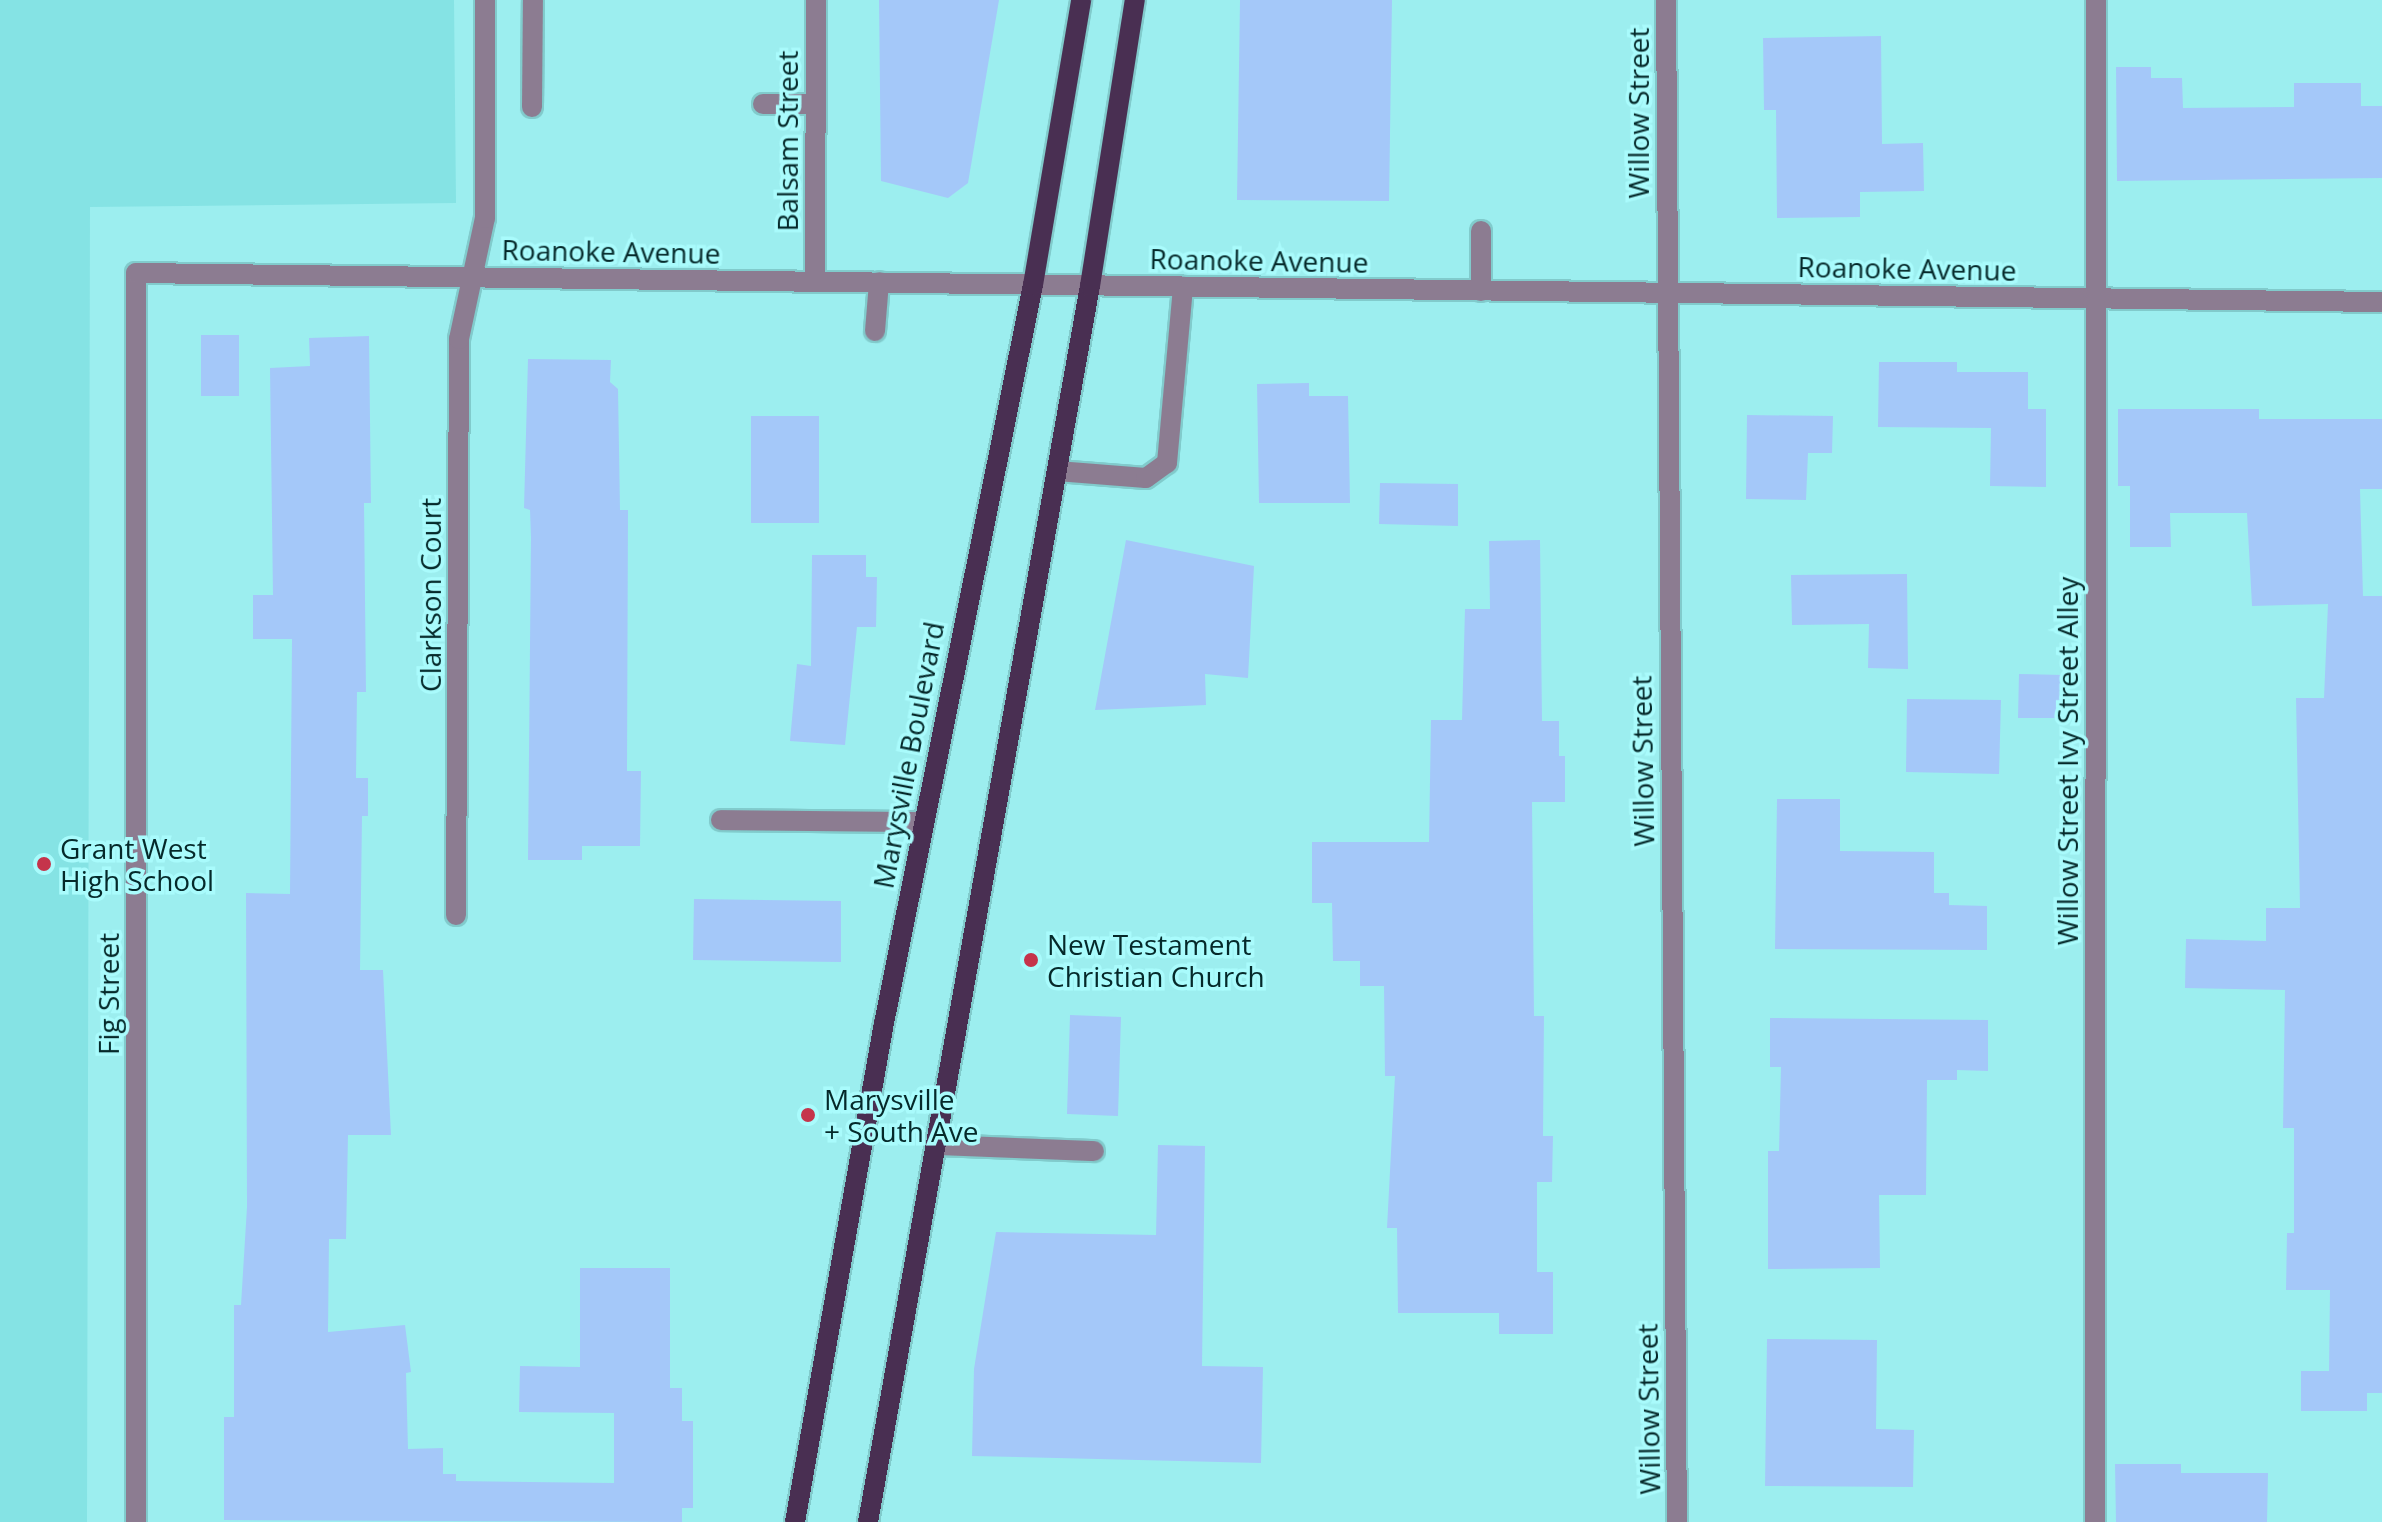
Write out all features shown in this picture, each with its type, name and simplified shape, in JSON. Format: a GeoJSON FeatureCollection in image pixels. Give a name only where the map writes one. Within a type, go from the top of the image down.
{"type":"FeatureCollection","features":[{"type":"Feature","properties":{"kind":"main road","name":"Marysville Boulevard"},"geometry":{"type":"LineString","coordinates":[[795,1522],[923,822],[1033,285],[1081,0]]}},
{"type":"Feature","properties":{"kind":"main road"},"geometry":{"type":"LineString","coordinates":[[868,1522],[1090,286],[1135,0]]}},
{"type":"Feature","properties":{"kind":"street","name":"Clarkson Court"},"geometry":{"type":"LineString","coordinates":[[456,915],[459,339],[485,218],[485,0]]}},
{"type":"Feature","properties":{"kind":"street"},"geometry":{"type":"LineString","coordinates":[[532,107],[533,0]]}},
{"type":"Feature","properties":{"kind":"street","name":"Balsam Street"},"geometry":{"type":"LineString","coordinates":[[815,282],[816,0]]}},
{"type":"Feature","properties":{"kind":"street","name":"Willow Street"},"geometry":{"type":"LineString","coordinates":[[1666,0],[1665,293],[1677,1522]]}},
{"type":"Feature","properties":{"kind":"street","name":"Willow Street Ivy Street Alley"},"geometry":{"type":"LineString","coordinates":[[2095,1522],[2096,0]]}},
{"type":"Feature","properties":{"kind":"street"},"geometry":{"type":"LineString","coordinates":[[763,104],[815,104]]}},
{"type":"Feature","properties":{"kind":"street"},"geometry":{"type":"LineString","coordinates":[[1481,231],[1481,291]]}},
{"type":"Feature","properties":{"kind":"street","name":"Roanoke Avenue"},"geometry":{"type":"LineString","coordinates":[[136,273],[2382,302]]}},
{"type":"Feature","properties":{"kind":"street","name":"Fig Street"},"geometry":{"type":"LineString","coordinates":[[136,273],[136,1522]]}},
{"type":"Feature","properties":{"kind":"street"},"geometry":{"type":"LineString","coordinates":[[875,331],[879,282]]}},
{"type":"Feature","properties":{"kind":"street"},"geometry":{"type":"LineString","coordinates":[[1057,471],[1146,478],[1167,463],[1183,287]]}},
{"type":"Feature","properties":{"kind":"street"},"geometry":{"type":"LineString","coordinates":[[721,820],[923,822]]}},
{"type":"Feature","properties":{"kind":"street"},"geometry":{"type":"LineString","coordinates":[[936,1145],[1094,1151]]}},
{"type":"Feature","properties":{"kind":"shaded area","name":"Grant West High School"},"geometry":{"type":"Polygon","coordinates":[[[0,0],[454,0],[456,203],[90,207],[87,1522],[0,1522],[0,0]]]}},
{"type":"Feature","properties":{"kind":"building"},"geometry":{"type":"Polygon","coordinates":[[[879,0],[999,0],[968,183],[948,198],[881,181],[879,0]]]}},
{"type":"Feature","properties":{"kind":"building"},"geometry":{"type":"Polygon","coordinates":[[[1240,0],[1392,0],[1389,201],[1237,200],[1240,0]]]}},
{"type":"Feature","properties":{"kind":"building"},"geometry":{"type":"Polygon","coordinates":[[[1881,36],[1882,144],[1923,143],[1924,191],[1860,192],[1860,217],[1777,218],[1776,110],[1764,110],[1763,38],[1881,36]]]}},
{"type":"Feature","properties":{"kind":"building"},"geometry":{"type":"Polygon","coordinates":[[[2116,67],[2151,67],[2151,78],[2182,78],[2183,108],[2294,107],[2294,83],[2361,83],[2361,106],[2382,106],[2382,178],[2117,181],[2116,67]]]}},
{"type":"Feature","properties":{"kind":"building"},"geometry":{"type":"Polygon","coordinates":[[[201,335],[239,335],[239,396],[201,396],[201,335]]]}},
{"type":"Feature","properties":{"kind":"building"},"geometry":{"type":"Polygon","coordinates":[[[369,336],[371,503],[364,503],[366,692],[357,692],[356,778],[368,778],[368,816],[362,816],[360,970],[383,970],[391,1135],[348,1135],[346,1239],[329,1239],[328,1332],[405,1325],[411,1372],[406,1373],[408,1449],[443,1448],[443,1474],[456,1474],[456,1481],[614,1483],[614,1413],[519,1412],[520,1366],[580,1367],[580,1268],[670,1268],[670,1388],[682,1388],[682,1421],[693,1421],[693,1508],[682,1508],[682,1522],[224,1520],[224,1417],[234,1417],[234,1305],[241,1305],[247,1207],[246,893],[290,894],[292,639],[253,639],[253,595],[273,595],[270,368],[310,366],[309,338],[369,336]]]}},
{"type":"Feature","properties":{"kind":"building"},"geometry":{"type":"Polygon","coordinates":[[[528,359],[611,360],[610,382],[618,389],[620,510],[628,510],[627,771],[641,771],[640,846],[582,846],[582,860],[528,860],[531,537],[530,510],[524,508],[528,359]]]}},
{"type":"Feature","properties":{"kind":"building"},"geometry":{"type":"Polygon","coordinates":[[[1879,362],[1957,362],[1957,372],[2028,372],[2028,409],[2046,409],[2046,487],[1990,486],[1991,428],[1878,427],[1879,362]]]}},
{"type":"Feature","properties":{"kind":"building"},"geometry":{"type":"Polygon","coordinates":[[[1309,383],[1309,396],[1348,396],[1350,503],[1259,503],[1257,384],[1309,383]]]}},
{"type":"Feature","properties":{"kind":"building"},"geometry":{"type":"Polygon","coordinates":[[[2118,409],[2259,409],[2259,419],[2382,419],[2382,489],[2360,489],[2363,596],[2382,596],[2382,1393],[2367,1393],[2367,1411],[2301,1411],[2301,1371],[2329,1371],[2330,1290],[2286,1290],[2287,1233],[2294,1233],[2294,1128],[2283,1128],[2285,990],[2185,988],[2186,939],[2266,941],[2266,908],[2300,908],[2296,698],[2324,698],[2328,604],[2252,606],[2247,513],[2170,513],[2171,547],[2130,547],[2130,486],[2118,486],[2118,409]]]}},
{"type":"Feature","properties":{"kind":"building"},"geometry":{"type":"Polygon","coordinates":[[[1747,415],[1833,416],[1832,453],[1808,453],[1806,500],[1746,499],[1747,415]]]}},
{"type":"Feature","properties":{"kind":"building"},"geometry":{"type":"Polygon","coordinates":[[[751,416],[819,416],[819,523],[751,523],[751,416]]]}},
{"type":"Feature","properties":{"kind":"building"},"geometry":{"type":"Polygon","coordinates":[[[1380,483],[1458,484],[1458,526],[1379,524],[1380,483]]]}},
{"type":"Feature","properties":{"kind":"building"},"geometry":{"type":"Polygon","coordinates":[[[1126,540],[1254,566],[1248,678],[1205,674],[1206,705],[1095,710],[1126,540]]]}},
{"type":"Feature","properties":{"kind":"building"},"geometry":{"type":"Polygon","coordinates":[[[1540,540],[1542,721],[1559,721],[1559,756],[1565,756],[1565,802],[1532,802],[1534,1016],[1544,1016],[1543,1136],[1553,1136],[1552,1182],[1537,1182],[1537,1272],[1553,1272],[1553,1334],[1499,1334],[1499,1313],[1398,1313],[1397,1228],[1387,1228],[1395,1076],[1385,1076],[1384,986],[1360,986],[1360,961],[1333,961],[1332,903],[1312,903],[1312,842],[1429,842],[1431,720],[1462,720],[1465,609],[1490,609],[1489,541],[1540,540]]]}},
{"type":"Feature","properties":{"kind":"building"},"geometry":{"type":"Polygon","coordinates":[[[812,555],[866,555],[866,577],[877,577],[876,627],[857,627],[845,745],[790,741],[797,664],[811,666],[812,555]]]}},
{"type":"Feature","properties":{"kind":"building"},"geometry":{"type":"Polygon","coordinates":[[[1907,574],[1908,669],[1868,668],[1869,624],[1792,625],[1791,575],[1907,574]]]}},
{"type":"Feature","properties":{"kind":"building"},"geometry":{"type":"Polygon","coordinates":[[[2019,674],[2062,675],[2062,718],[2018,718],[2019,674]]]}},
{"type":"Feature","properties":{"kind":"building"},"geometry":{"type":"Polygon","coordinates":[[[1907,699],[2001,700],[1999,774],[1906,772],[1907,699]]]}},
{"type":"Feature","properties":{"kind":"building"},"geometry":{"type":"Polygon","coordinates":[[[1777,799],[1840,799],[1840,851],[1934,852],[1934,893],[1949,893],[1949,905],[1987,906],[1987,950],[1775,949],[1777,799]]]}},
{"type":"Feature","properties":{"kind":"building"},"geometry":{"type":"Polygon","coordinates":[[[694,899],[841,901],[841,962],[693,960],[694,899]]]}},
{"type":"Feature","properties":{"kind":"building"},"geometry":{"type":"Polygon","coordinates":[[[1070,1015],[1121,1017],[1118,1116],[1067,1114],[1070,1015]]]}},
{"type":"Feature","properties":{"kind":"building"},"geometry":{"type":"Polygon","coordinates":[[[1770,1018],[1988,1020],[1988,1071],[1957,1070],[1957,1080],[1927,1080],[1926,1195],[1879,1195],[1880,1268],[1768,1269],[1768,1151],[1779,1151],[1781,1067],[1770,1067],[1770,1018]]]}},
{"type":"Feature","properties":{"kind":"building"},"geometry":{"type":"Polygon","coordinates":[[[1158,1145],[1205,1146],[1202,1366],[1263,1367],[1261,1463],[972,1456],[974,1369],[996,1232],[1156,1235],[1158,1145]]]}},
{"type":"Feature","properties":{"kind":"building"},"geometry":{"type":"Polygon","coordinates":[[[1767,1339],[1877,1340],[1876,1429],[1914,1430],[1913,1487],[1765,1486],[1767,1339]]]}},
{"type":"Feature","properties":{"kind":"building"},"geometry":{"type":"Polygon","coordinates":[[[2115,1464],[2181,1464],[2181,1473],[2268,1473],[2267,1522],[2116,1522],[2115,1464]]]}},
{"type":"Feature","properties":{"kind":"place","name":"Grant West High School"},"geometry":{"type":"Point","coordinates":[44,864]}},
{"type":"Feature","properties":{"kind":"place","name":"New Testament Christian Church"},"geometry":{"type":"Point","coordinates":[1031,960]}},
{"type":"Feature","properties":{"kind":"place","name":"Marysville + South Ave"},"geometry":{"type":"Point","coordinates":[808,1115]}}]}
